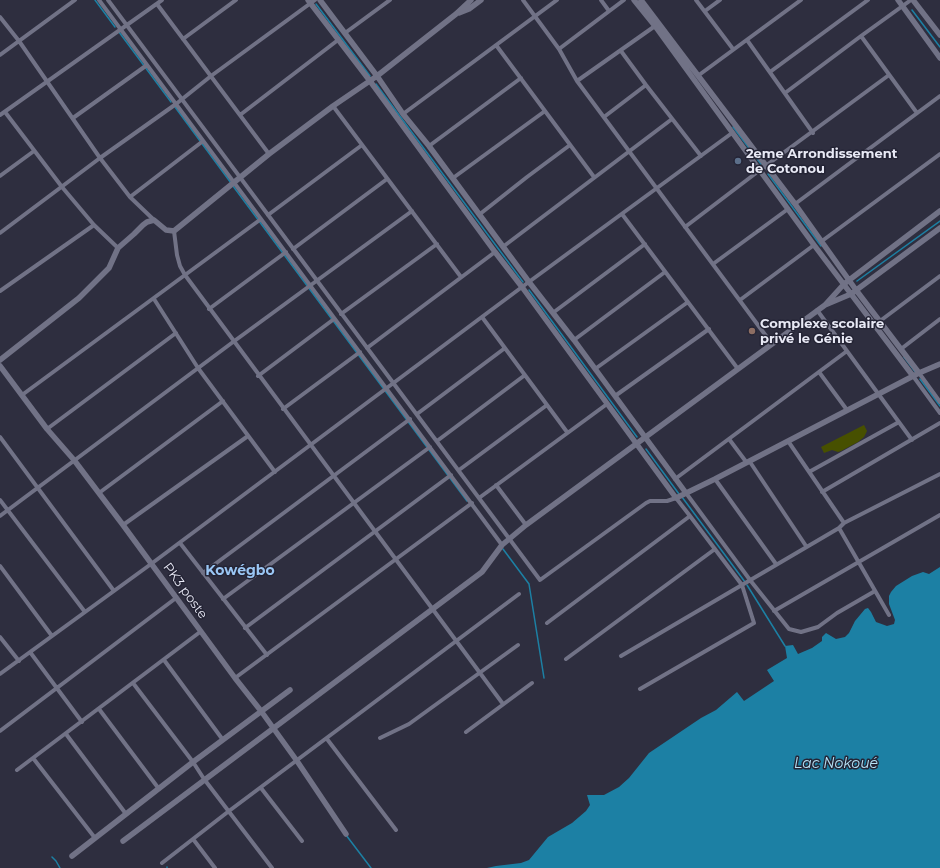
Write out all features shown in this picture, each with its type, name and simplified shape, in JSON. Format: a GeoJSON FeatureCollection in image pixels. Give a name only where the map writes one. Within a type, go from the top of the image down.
{"type":"FeatureCollection","features":[{"type":"Feature","properties":{"kind":"street"},"geometry":{"type":"LineString","coordinates":[[0,55],[75,0]]}},
{"type":"Feature","properties":{"kind":"street"},"geometry":{"type":"LineString","coordinates":[[99,0],[502,545]]}},
{"type":"Feature","properties":{"kind":"street"},"geometry":{"type":"LineString","coordinates":[[108,0],[540,580],[646,503],[667,501],[676,498],[788,442],[916,375],[939,367]]}},
{"type":"Feature","properties":{"kind":"street"},"geometry":{"type":"LineString","coordinates":[[0,115],[162,0]]}},
{"type":"Feature","properties":{"kind":"street"},"geometry":{"type":"LineString","coordinates":[[183,39],[236,0]]}},
{"type":"Feature","properties":{"kind":"street"},"geometry":{"type":"LineString","coordinates":[[320,0],[377,76],[403,114],[429,146],[529,282],[554,312],[750,580],[789,629],[801,632],[809,631],[818,627],[837,613],[875,591]]}},
{"type":"Feature","properties":{"kind":"street"},"geometry":{"type":"LineString","coordinates":[[345,33],[390,0]]}},
{"type":"Feature","properties":{"kind":"street"},"geometry":{"type":"LineString","coordinates":[[0,17],[19,41],[100,158],[130,197],[166,230],[174,231],[269,154],[332,106],[377,76],[472,0]]}},
{"type":"Feature","properties":{"kind":"street"},"geometry":{"type":"LineString","coordinates":[[466,4],[481,0]]}},
{"type":"Feature","properties":{"kind":"street"},"geometry":{"type":"LineString","coordinates":[[523,0],[559,49],[577,82],[772,344]]}},
{"type":"Feature","properties":{"kind":"street"},"geometry":{"type":"LineString","coordinates":[[403,114],[557,0]]}},
{"type":"Feature","properties":{"kind":"street"},"geometry":{"type":"LineString","coordinates":[[601,0],[609,11]]}},
{"type":"Feature","properties":{"kind":"street"},"geometry":{"type":"LineString","coordinates":[[559,49],[624,0]]}},
{"type":"Feature","properties":{"kind":"street"},"geometry":{"type":"LineString","coordinates":[[634,0],[655,26],[814,245],[844,284],[854,292],[880,321],[901,349],[940,413]]}},
{"type":"Feature","properties":{"kind":"street"},"geometry":{"type":"LineString","coordinates":[[642,0],[822,240],[849,279],[854,292],[916,375],[940,402]]}},
{"type":"Feature","properties":{"kind":"street"},"geometry":{"type":"LineString","coordinates":[[696,0],[733,49]]}},
{"type":"Feature","properties":{"kind":"street"},"geometry":{"type":"LineString","coordinates":[[705,11],[720,0]]}},
{"type":"Feature","properties":{"kind":"street"},"geometry":{"type":"LineString","coordinates":[[699,75],[801,0]]}},
{"type":"Feature","properties":{"kind":"street"},"geometry":{"type":"LineString","coordinates":[[770,72],[868,0]]}},
{"type":"Feature","properties":{"kind":"street"},"geometry":{"type":"LineString","coordinates":[[898,0],[940,58]]}},
{"type":"Feature","properties":{"kind":"street"},"geometry":{"type":"LineString","coordinates":[[785,93],[912,0],[940,35]]}},
{"type":"Feature","properties":{"kind":"street"},"geometry":{"type":"LineString","coordinates":[[0,233],[100,158],[176,104],[311,1],[338,40],[370,81],[676,498],[742,585],[754,623],[640,689]]}},
{"type":"Feature","properties":{"kind":"street"},"geometry":{"type":"LineString","coordinates":[[157,4],[269,154]]}},
{"type":"Feature","properties":{"kind":"street"},"geometry":{"type":"LineString","coordinates":[[577,82],[655,26]]}},
{"type":"Feature","properties":{"kind":"street"},"geometry":{"type":"LineString","coordinates":[[861,36],[917,113]]}},
{"type":"Feature","properties":{"kind":"street"},"geometry":{"type":"LineString","coordinates":[[240,115],[338,40]]}},
{"type":"Feature","properties":{"kind":"street"},"geometry":{"type":"LineString","coordinates":[[747,40],[813,132]]}},
{"type":"Feature","properties":{"kind":"street"},"geometry":{"type":"LineString","coordinates":[[496,45],[594,177]]}},
{"type":"Feature","properties":{"kind":"street"},"geometry":{"type":"LineString","coordinates":[[621,51],[700,156]]}},
{"type":"Feature","properties":{"kind":"street"},"geometry":{"type":"LineString","coordinates":[[73,118],[147,65]]}},
{"type":"Feature","properties":{"kind":"street"},"geometry":{"type":"LineString","coordinates":[[685,227],[889,75]]}},
{"type":"Feature","properties":{"kind":"street"},"geometry":{"type":"LineString","coordinates":[[429,146],[521,78]]}},
{"type":"Feature","properties":{"kind":"street"},"geometry":{"type":"LineString","coordinates":[[604,117],[646,85]]}},
{"type":"Feature","properties":{"kind":"street"},"geometry":{"type":"LineString","coordinates":[[795,204],[940,96]]}},
{"type":"Feature","properties":{"kind":"street"},"geometry":{"type":"LineString","coordinates":[[332,106],[461,277]]}},
{"type":"Feature","properties":{"kind":"street"},"geometry":{"type":"LineString","coordinates":[[453,178],[545,111]]}},
{"type":"Feature","properties":{"kind":"street"},"geometry":{"type":"LineString","coordinates":[[5,112],[62,187],[94,225],[118,248]]}},
{"type":"Feature","properties":{"kind":"street"},"geometry":{"type":"LineString","coordinates":[[504,246],[672,119]]}},
{"type":"Feature","properties":{"kind":"street"},"geometry":{"type":"LineString","coordinates":[[0,674],[180,543],[522,287],[732,133]]}},
{"type":"Feature","properties":{"kind":"street"},"geometry":{"type":"LineString","coordinates":[[130,197],[203,141]]}},
{"type":"Feature","properties":{"kind":"street"},"geometry":{"type":"LineString","coordinates":[[268,215],[362,145]]}},
{"type":"Feature","properties":{"kind":"street"},"geometry":{"type":"LineString","coordinates":[[480,214],[570,145]]}},
{"type":"Feature","properties":{"kind":"street"},"geometry":{"type":"LineString","coordinates":[[0,176],[34,150]]}},
{"type":"Feature","properties":{"kind":"street"},"geometry":{"type":"LineString","coordinates":[[822,240],[940,154]]}},
{"type":"Feature","properties":{"kind":"street"},"geometry":{"type":"LineString","coordinates":[[293,249],[387,178]]}},
{"type":"Feature","properties":{"kind":"street"},"geometry":{"type":"LineString","coordinates":[[713,264],[788,209]]}},
{"type":"Feature","properties":{"kind":"street"},"geometry":{"type":"LineString","coordinates":[[0,516],[233,342],[412,211]]}},
{"type":"Feature","properties":{"kind":"street"},"geometry":{"type":"LineString","coordinates":[[825,305],[849,279],[940,211]]}},
{"type":"Feature","properties":{"kind":"street"},"geometry":{"type":"LineString","coordinates":[[622,214],[738,369]]}},
{"type":"Feature","properties":{"kind":"street"},"geometry":{"type":"LineString","coordinates":[[22,395],[154,299],[260,219]]}},
{"type":"Feature","properties":{"kind":"street"},"geometry":{"type":"LineString","coordinates":[[0,360],[79,298],[109,268],[118,248],[143,225],[154,220]]}},
{"type":"Feature","properties":{"kind":"street"},"geometry":{"type":"LineString","coordinates":[[0,292],[94,225]]}},
{"type":"Feature","properties":{"kind":"street"},"geometry":{"type":"LineString","coordinates":[[123,841],[482,572],[502,545],[526,525],[817,310],[854,292],[940,228]]}},
{"type":"Feature","properties":{"kind":"street"},"geometry":{"type":"LineString","coordinates":[[174,231],[177,255],[180,266],[185,275],[258,376],[503,704]]}},
{"type":"Feature","properties":{"kind":"street"},"geometry":{"type":"LineString","coordinates":[[341,314],[437,244]]}},
{"type":"Feature","properties":{"kind":"street"},"geometry":{"type":"LineString","coordinates":[[554,312],[645,244]]}},
{"type":"Feature","properties":{"kind":"street"},"geometry":{"type":"LineString","coordinates":[[740,300],[814,245]]}},
{"type":"Feature","properties":{"kind":"street"},"geometry":{"type":"LineString","coordinates":[[209,309],[286,252]]}},
{"type":"Feature","properties":{"kind":"street"},"geometry":{"type":"LineString","coordinates":[[367,348],[495,252]]}},
{"type":"Feature","properties":{"kind":"street"},"geometry":{"type":"LineString","coordinates":[[574,340],[666,272]]}},
{"type":"Feature","properties":{"kind":"street"},"geometry":{"type":"LineString","coordinates":[[880,321],[940,276]]}},
{"type":"Feature","properties":{"kind":"street"},"geometry":{"type":"LineString","coordinates":[[154,299],[198,368],[275,472]]}},
{"type":"Feature","properties":{"kind":"street"},"geometry":{"type":"LineString","coordinates":[[595,369],[688,302]]}},
{"type":"Feature","properties":{"kind":"street"},"geometry":{"type":"LineString","coordinates":[[817,310],[912,440]]}},
{"type":"Feature","properties":{"kind":"street"},"geometry":{"type":"LineString","coordinates":[[482,317],[567,432]]}},
{"type":"Feature","properties":{"kind":"street"},"geometry":{"type":"LineString","coordinates":[[258,376],[334,319]]}},
{"type":"Feature","properties":{"kind":"street"},"geometry":{"type":"LineString","coordinates":[[338,324],[346,319]]}},
{"type":"Feature","properties":{"kind":"street"},"geometry":{"type":"LineString","coordinates":[[901,349],[940,319]]}},
{"type":"Feature","properties":{"kind":"street"},"geometry":{"type":"LineString","coordinates":[[615,396],[709,329]]}},
{"type":"Feature","properties":{"kind":"street"},"geometry":{"type":"LineString","coordinates":[[47,429],[176,333]]}},
{"type":"Feature","properties":{"kind":"street"},"geometry":{"type":"LineString","coordinates":[[417,414],[505,348]]}},
{"type":"Feature","properties":{"kind":"street"},"geometry":{"type":"LineString","coordinates":[[675,479],[847,351]]}},
{"type":"Feature","properties":{"kind":"street"},"geometry":{"type":"LineString","coordinates":[[283,409],[360,352]]}},
{"type":"Feature","properties":{"kind":"street","name":"PK3 poste"},"geometry":{"type":"LineString","coordinates":[[0,366],[47,429],[74,460],[99,493],[200,632],[261,711],[346,834]]}},
{"type":"Feature","properties":{"kind":"street"},"geometry":{"type":"LineString","coordinates":[[820,372],[847,410]]}},
{"type":"Feature","properties":{"kind":"street"},"geometry":{"type":"LineString","coordinates":[[437,441],[525,375]]}},
{"type":"Feature","properties":{"kind":"street"},"geometry":{"type":"LineString","coordinates":[[99,493],[223,401]]}},
{"type":"Feature","properties":{"kind":"street"},"geometry":{"type":"LineString","coordinates":[[479,498],[607,404]]}},
{"type":"Feature","properties":{"kind":"street"},"geometry":{"type":"LineString","coordinates":[[459,470],[547,405]]}},
{"type":"Feature","properties":{"kind":"street"},"geometry":{"type":"LineString","coordinates":[[203,573],[410,419]]}},
{"type":"Feature","properties":{"kind":"street"},"geometry":{"type":"LineString","coordinates":[[809,472],[899,422]]}},
{"type":"Feature","properties":{"kind":"street"},"geometry":{"type":"LineString","coordinates":[[822,492],[940,423]]}},
{"type":"Feature","properties":{"kind":"street"},"geometry":{"type":"LineString","coordinates":[[123,525],[248,436]]}},
{"type":"Feature","properties":{"kind":"street"},"geometry":{"type":"LineString","coordinates":[[0,437],[114,591]]}},
{"type":"Feature","properties":{"kind":"street"},"geometry":{"type":"LineString","coordinates":[[729,439],[748,462],[806,546]]}},
{"type":"Feature","properties":{"kind":"street"},"geometry":{"type":"LineString","coordinates":[[788,442],[844,523]]}},
{"type":"Feature","properties":{"kind":"street"},"geometry":{"type":"LineString","coordinates":[[223,599],[430,447]]}},
{"type":"Feature","properties":{"kind":"street"},"geometry":{"type":"LineString","coordinates":[[621,656],[839,528],[844,523],[940,474]]}},
{"type":"Feature","properties":{"kind":"street"},"geometry":{"type":"LineString","coordinates":[[245,628],[374,531],[451,476]]}},
{"type":"Feature","properties":{"kind":"street"},"geometry":{"type":"LineString","coordinates":[[715,479],[776,564]]}},
{"type":"Feature","properties":{"kind":"street"},"geometry":{"type":"LineString","coordinates":[[496,485],[526,525]]}},
{"type":"Feature","properties":{"kind":"street"},"geometry":{"type":"LineString","coordinates":[[0,500],[85,612]]}},
{"type":"Feature","properties":{"kind":"street"},"geometry":{"type":"LineString","coordinates":[[235,678],[472,503]]}},
{"type":"Feature","properties":{"kind":"street"},"geometry":{"type":"LineString","coordinates":[[547,623],[690,516]]}},
{"type":"Feature","properties":{"kind":"street"},"geometry":{"type":"LineString","coordinates":[[774,611],[940,516]]}},
{"type":"Feature","properties":{"kind":"street"},"geometry":{"type":"LineString","coordinates":[[839,528],[889,615]]}},
{"type":"Feature","properties":{"kind":"street"},"geometry":{"type":"LineString","coordinates":[[180,543],[267,655]]}},
{"type":"Feature","properties":{"kind":"street"},"geometry":{"type":"LineString","coordinates":[[566,658],[715,549]]}},
{"type":"Feature","properties":{"kind":"street"},"geometry":{"type":"LineString","coordinates":[[0,566],[52,636]]}},
{"type":"Feature","properties":{"kind":"street"},"geometry":{"type":"LineString","coordinates":[[162,863],[229,811],[520,594]]}},
{"type":"Feature","properties":{"kind":"street"},"geometry":{"type":"LineString","coordinates":[[0,731],[176,598]]}},
{"type":"Feature","properties":{"kind":"street"},"geometry":{"type":"LineString","coordinates":[[17,770],[200,632]]}},
{"type":"Feature","properties":{"kind":"street"},"geometry":{"type":"LineString","coordinates":[[0,636],[19,660]]}},
{"type":"Feature","properties":{"kind":"street"},"geometry":{"type":"LineString","coordinates":[[380,738],[409,724],[518,645]]}},
{"type":"Feature","properties":{"kind":"street"},"geometry":{"type":"LineString","coordinates":[[30,652],[82,722]]}},
{"type":"Feature","properties":{"kind":"street"},"geometry":{"type":"LineString","coordinates":[[164,660],[224,740]]}},
{"type":"Feature","properties":{"kind":"street"},"geometry":{"type":"LineString","coordinates":[[466,732],[532,683]]}},
{"type":"Feature","properties":{"kind":"street"},"geometry":{"type":"LineString","coordinates":[[133,684],[272,868]]}},
{"type":"Feature","properties":{"kind":"street"},"geometry":{"type":"LineString","coordinates":[[72,856],[193,762],[290,690]]}},
{"type":"Feature","properties":{"kind":"street"},"geometry":{"type":"LineString","coordinates":[[99,709],[159,789]]}},
{"type":"Feature","properties":{"kind":"street"},"geometry":{"type":"LineString","coordinates":[[66,734],[126,814]]}},
{"type":"Feature","properties":{"kind":"street"},"geometry":{"type":"LineString","coordinates":[[327,739],[396,830]]}},
{"type":"Feature","properties":{"kind":"street"},"geometry":{"type":"LineString","coordinates":[[33,758],[95,838]]}},
{"type":"Feature","properties":{"kind":"street"},"geometry":{"type":"LineString","coordinates":[[261,788],[302,841]]}},
{"type":"Feature","properties":{"kind":"street"},"geometry":{"type":"LineString","coordinates":[[193,839],[215,868]]}},
{"type":"Feature","properties":{"kind":"green space"},"geometry":{"type":"Polygon","coordinates":[[[864,425],[867,431],[864,437],[858,442],[838,452],[832,450],[824,453],[821,447],[864,425]]]}},
{"type":"Feature","properties":{"kind":"water","name":"Lac Nokoué"},"geometry":{"type":"Polygon","coordinates":[[[940,567],[940,868],[487,868],[521,863],[529,860],[548,837],[572,823],[586,811],[590,805],[587,795],[604,795],[619,787],[629,778],[649,753],[701,718],[716,710],[737,692],[744,701],[774,681],[767,670],[787,658],[785,646],[793,645],[798,654],[812,648],[822,641],[822,637],[826,633],[836,639],[845,637],[849,633],[855,621],[865,609],[868,608],[876,622],[887,626],[894,624],[895,620],[889,604],[889,596],[891,592],[896,586],[912,576],[923,572],[929,574],[940,567]]]}},
{"type":"Feature","properties":{"kind":"waterway"},"geometry":{"type":"LineString","coordinates":[[95,0],[115,27]]}},
{"type":"Feature","properties":{"kind":"waterway"},"geometry":{"type":"LineString","coordinates":[[316,4],[370,76]]}},
{"type":"Feature","properties":{"kind":"waterway"},"geometry":{"type":"LineString","coordinates":[[912,10],[940,47]]}},
{"type":"Feature","properties":{"kind":"waterway"},"geometry":{"type":"LineString","coordinates":[[119,32],[171,102]]}},
{"type":"Feature","properties":{"kind":"waterway"},"geometry":{"type":"LineString","coordinates":[[376,84],[523,282]]}},
{"type":"Feature","properties":{"kind":"waterway"},"geometry":{"type":"LineString","coordinates":[[175,107],[231,183]]}},
{"type":"Feature","properties":{"kind":"waterway"},"geometry":{"type":"LineString","coordinates":[[733,127],[761,164]]}},
{"type":"Feature","properties":{"kind":"waterway"},"geometry":{"type":"LineString","coordinates":[[768,174],[821,246]]}},
{"type":"Feature","properties":{"kind":"waterway"},"geometry":{"type":"LineString","coordinates":[[233,186],[467,501]]}},
{"type":"Feature","properties":{"kind":"waterway"},"geometry":{"type":"LineString","coordinates":[[857,281],[940,221]]}},
{"type":"Feature","properties":{"kind":"waterway"},"geometry":{"type":"LineString","coordinates":[[529,290],[637,437]]}},
{"type":"Feature","properties":{"kind":"waterway"},"geometry":{"type":"LineString","coordinates":[[904,357],[916,373]]}},
{"type":"Feature","properties":{"kind":"waterway"},"geometry":{"type":"LineString","coordinates":[[920,379],[940,406]]}},
{"type":"Feature","properties":{"kind":"waterway"},"geometry":{"type":"LineString","coordinates":[[646,449],[679,494]]}},
{"type":"Feature","properties":{"kind":"waterway"},"geometry":{"type":"LineString","coordinates":[[682,497],[745,582]]}},
{"type":"Feature","properties":{"kind":"waterway"},"geometry":{"type":"LineString","coordinates":[[503,549],[529,584],[544,678]]}},
{"type":"Feature","properties":{"kind":"waterway"},"geometry":{"type":"LineString","coordinates":[[747,585],[785,646]]}},
{"type":"Feature","properties":{"kind":"waterway"},"geometry":{"type":"LineString","coordinates":[[346,835],[371,868]]}},
{"type":"Feature","properties":{"kind":"waterway"},"geometry":{"type":"LineString","coordinates":[[52,857],[60,868]]}},
{"type":"Feature","properties":{"kind":"place","name":"2eme Arrondissement de Cotonou"},"geometry":{"type":"Point","coordinates":[738,161]}},
{"type":"Feature","properties":{"kind":"place","name":"Complexe scolaire privé le Génie"},"geometry":{"type":"Point","coordinates":[752,331]}},
{"type":"Feature","properties":{"kind":"district","name":"Kowégbo"},"geometry":{"type":"Point","coordinates":[240,571]}}]}
